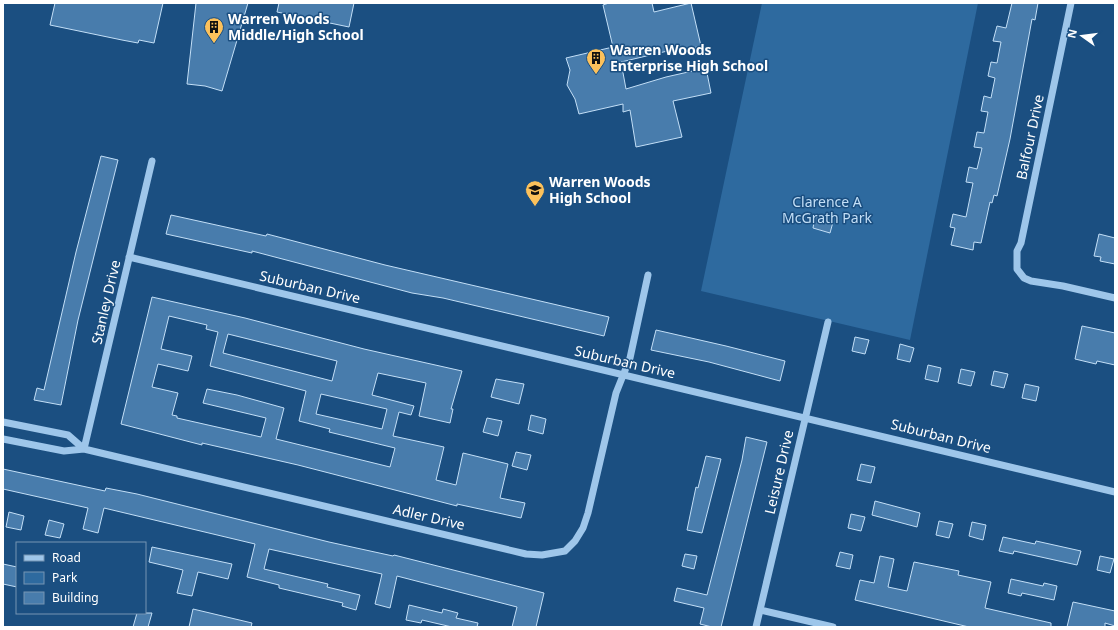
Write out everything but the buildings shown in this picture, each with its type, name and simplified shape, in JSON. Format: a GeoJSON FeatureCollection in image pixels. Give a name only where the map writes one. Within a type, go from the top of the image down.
{"type":"FeatureCollection","features":[{"type":"Feature","properties":{"kind":"street","name":"Balfour Drive"},"geometry":{"type":"LineString","coordinates":[[1071,3],[1022,243],[1017,251],[1016,269],[1020,274],[1031,281],[1063,286],[1115,298]]}},
{"type":"Feature","properties":{"kind":"street","name":"Stanley Drive"},"geometry":{"type":"LineString","coordinates":[[84,449],[152,161]]}},
{"type":"Feature","properties":{"kind":"street","name":"Suburban Drive"},"geometry":{"type":"LineString","coordinates":[[130,257],[1115,492]]}},
{"type":"Feature","properties":{"kind":"street","name":"Adler Drive"},"geometry":{"type":"LineString","coordinates":[[3,439],[64,451],[84,449],[526,554],[553,554],[565,551],[575,541],[583,528],[588,513],[616,393],[630,358],[648,275]]}},
{"type":"Feature","properties":{"kind":"street","name":"Leisure Drive"},"geometry":{"type":"LineString","coordinates":[[756,627],[828,322]]}},
{"type":"Feature","properties":{"kind":"street"},"geometry":{"type":"LineString","coordinates":[[3,422],[68,435],[84,449]]}},
{"type":"Feature","properties":{"kind":"street"},"geometry":{"type":"LineString","coordinates":[[760,610],[833,627]]}},
{"type":"Feature","properties":{"kind":"green space","name":"Clarence A McGrath Park"},"geometry":{"type":"Polygon","coordinates":[[[762,3],[978,3],[910,340],[701,291],[762,3]]]}},
{"type":"Feature","properties":{"kind":"place","name":"Warren Woods Middle/High School"},"geometry":{"type":"Point","coordinates":[214,44]}},
{"type":"Feature","properties":{"kind":"place","name":"Warren Woods Enterprise High School"},"geometry":{"type":"Point","coordinates":[596,75]}},
{"type":"Feature","properties":{"kind":"place","name":"Warren Woods High School"},"geometry":{"type":"Point","coordinates":[535,207]}}]}
